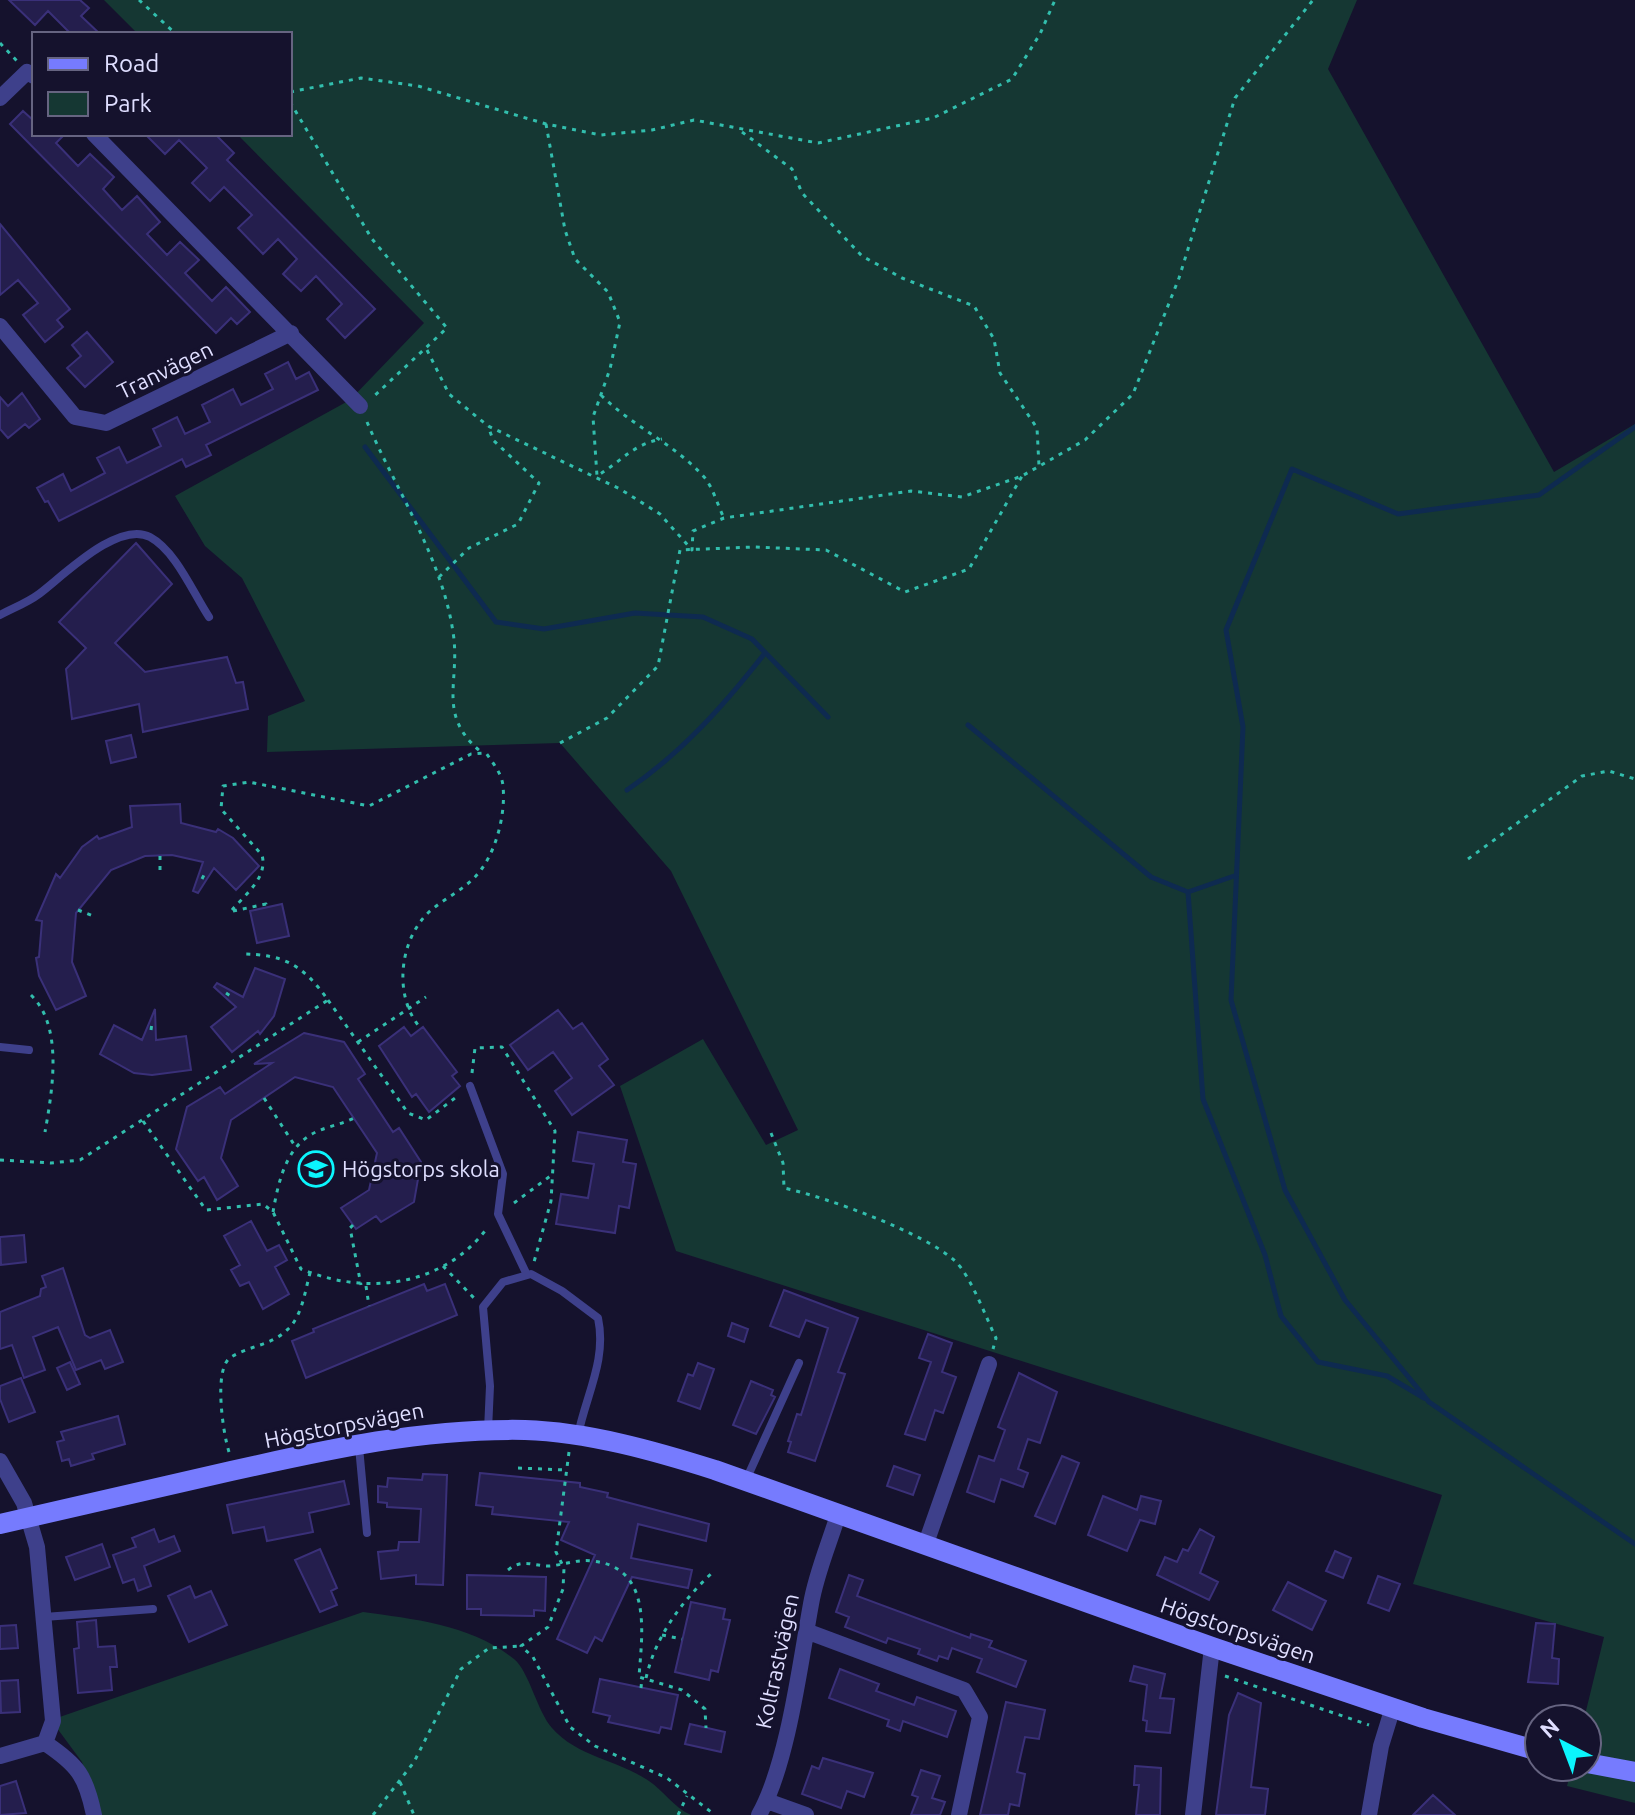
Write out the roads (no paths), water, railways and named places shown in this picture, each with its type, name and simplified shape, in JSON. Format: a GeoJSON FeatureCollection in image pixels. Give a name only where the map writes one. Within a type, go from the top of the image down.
{"type":"FeatureCollection","features":[{"type":"Feature","properties":{"kind":"street"},"geometry":{"type":"LineString","coordinates":[[0,98],[31,74]]}},
{"type":"Feature","properties":{"kind":"street"},"geometry":{"type":"LineString","coordinates":[[96,136],[360,406]]}},
{"type":"Feature","properties":{"kind":"street","name":"Tranvägen"},"geometry":{"type":"LineString","coordinates":[[0,326],[75,417],[106,423],[291,333]]}},
{"type":"Feature","properties":{"kind":"street"},"geometry":{"type":"LineString","coordinates":[[925,1546],[989,1364]]}},
{"type":"Feature","properties":{"kind":"street","name":"Högstorpsvägen"},"geometry":{"type":"LineString","coordinates":[[0,1524],[358,1442],[444,1431],[528,1430],[580,1444],[666,1454],[1212,1647],[1523,1746]]}},
{"type":"Feature","properties":{"kind":"street"},"geometry":{"type":"LineString","coordinates":[[0,1461],[29,1517],[37,1547],[53,1721],[45,1743]]}},
{"type":"Feature","properties":{"kind":"street","name":"Koltrastvägen"},"geometry":{"type":"LineString","coordinates":[[763,1808],[811,1600],[838,1515]]}},
{"type":"Feature","properties":{"kind":"street"},"geometry":{"type":"LineString","coordinates":[[806,1631],[964,1690],[980,1717],[959,1815]]}},
{"type":"Feature","properties":{"kind":"street"},"geometry":{"type":"LineString","coordinates":[[1193,1815],[1212,1647]]}},
{"type":"Feature","properties":{"kind":"street"},"geometry":{"type":"LineString","coordinates":[[1369,1815],[1393,1707]]}},
{"type":"Feature","properties":{"kind":"street"},"geometry":{"type":"LineString","coordinates":[[0,1756],[45,1743],[75,1763],[88,1787],[94,1815]]}},
{"type":"Feature","properties":{"kind":"street"},"geometry":{"type":"LineString","coordinates":[[1603,1766],[1635,1772]]}},
{"type":"Feature","properties":{"kind":"street"},"geometry":{"type":"LineString","coordinates":[[763,1808],[806,1815]]}},
{"type":"Feature","properties":{"kind":"lane"},"geometry":{"type":"LineString","coordinates":[[0,615],[36,596],[82,560],[128,534],[149,536],[167,554],[209,617]]}},
{"type":"Feature","properties":{"kind":"lane"},"geometry":{"type":"LineString","coordinates":[[0,1047],[29,1050]]}},
{"type":"Feature","properties":{"kind":"lane"},"geometry":{"type":"LineString","coordinates":[[470,1086],[503,1174],[498,1214],[529,1274],[562,1291],[598,1318],[603,1338],[580,1444]]}},
{"type":"Feature","properties":{"kind":"lane"},"geometry":{"type":"LineString","coordinates":[[488,1431],[490,1386],[483,1307],[503,1282],[529,1274]]}},
{"type":"Feature","properties":{"kind":"lane"},"geometry":{"type":"LineString","coordinates":[[745,1481],[799,1363]]}},
{"type":"Feature","properties":{"kind":"lane"},"geometry":{"type":"LineString","coordinates":[[358,1442],[367,1533]]}},
{"type":"Feature","properties":{"kind":"lane"},"geometry":{"type":"LineString","coordinates":[[44,1617],[153,1609]]}},
{"type":"Feature","properties":{"kind":"waterway"},"geometry":{"type":"LineString","coordinates":[[1635,427],[1539,495],[1398,514],[1292,469],[1226,630],[1243,727],[1231,1000],[1285,1190],[1345,1300],[1429,1402],[1635,1544]]}},
{"type":"Feature","properties":{"kind":"waterway"},"geometry":{"type":"LineString","coordinates":[[365,447],[496,622],[544,629],[635,613],[703,617],[752,639],[828,717]]}},
{"type":"Feature","properties":{"kind":"waterway"},"geometry":{"type":"LineString","coordinates":[[627,790],[702,727],[765,653]]}},
{"type":"Feature","properties":{"kind":"waterway"},"geometry":{"type":"LineString","coordinates":[[968,725],[1151,877],[1188,892],[1234,876]]}},
{"type":"Feature","properties":{"kind":"waterway"},"geometry":{"type":"LineString","coordinates":[[1188,892],[1203,1099],[1265,1255],[1281,1316],[1318,1362],[1387,1376],[1424,1398]]}},
{"type":"Feature","properties":{"kind":"place","name":"Högstorps skola"},"geometry":{"type":"Point","coordinates":[316,1169]}}]}
